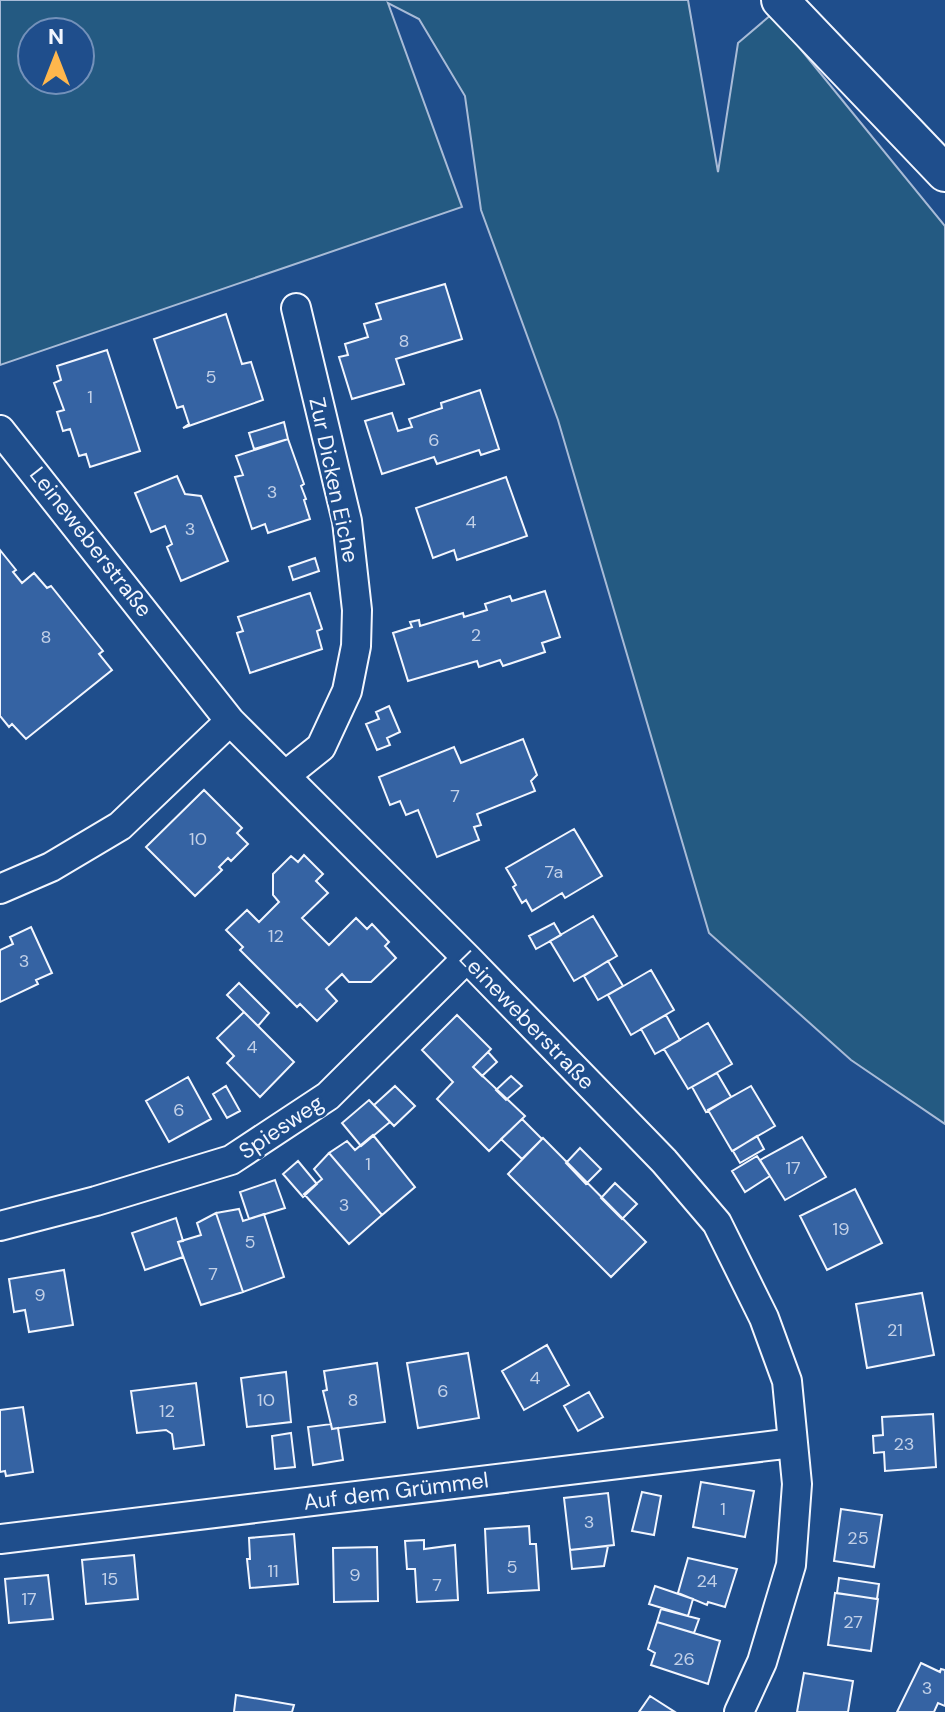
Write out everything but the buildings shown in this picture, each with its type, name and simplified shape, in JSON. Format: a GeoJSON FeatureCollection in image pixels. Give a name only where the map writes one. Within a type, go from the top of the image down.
{"type":"FeatureCollection","features":[{"type":"Feature","properties":{"kind":"street"},"geometry":{"type":"LineString","coordinates":[[780,0],[945,173]]}},
{"type":"Feature","properties":{"kind":"street","name":"Zur Dicken Eiche"},"geometry":{"type":"LineString","coordinates":[[286,775],[321,747],[347,691],[356,646],[357,622],[347,521],[296,308]]}},
{"type":"Feature","properties":{"kind":"street","name":"Leineweberstraße"},"geometry":{"type":"LineString","coordinates":[[0,430],[230,721],[664,1161],[717,1223],[764,1318],[787,1381],[797,1484],[791,1565],[762,1662],[739,1712]]}},
{"type":"Feature","properties":{"kind":"street"},"geometry":{"type":"LineString","coordinates":[[0,889],[51,867],[120,826],[230,721]]}},
{"type":"Feature","properties":{"kind":"street","name":"Spiesweg"},"geometry":{"type":"LineString","coordinates":[[0,1226],[231,1160],[328,1096],[467,958]]}},
{"type":"Feature","properties":{"kind":"street","name":"Auf dem Grümmel"},"geometry":{"type":"LineString","coordinates":[[0,1539],[793,1443]]}},
{"type":"Feature","properties":{"kind":"shaded area"},"geometry":{"type":"Polygon","coordinates":[[[0,0],[688,0],[718,172],[738,43],[772,14],[945,226],[945,1124],[851,1060],[709,933],[558,420],[481,210],[465,96],[419,19],[388,3],[462,207],[0,365],[0,0]]]}}]}
